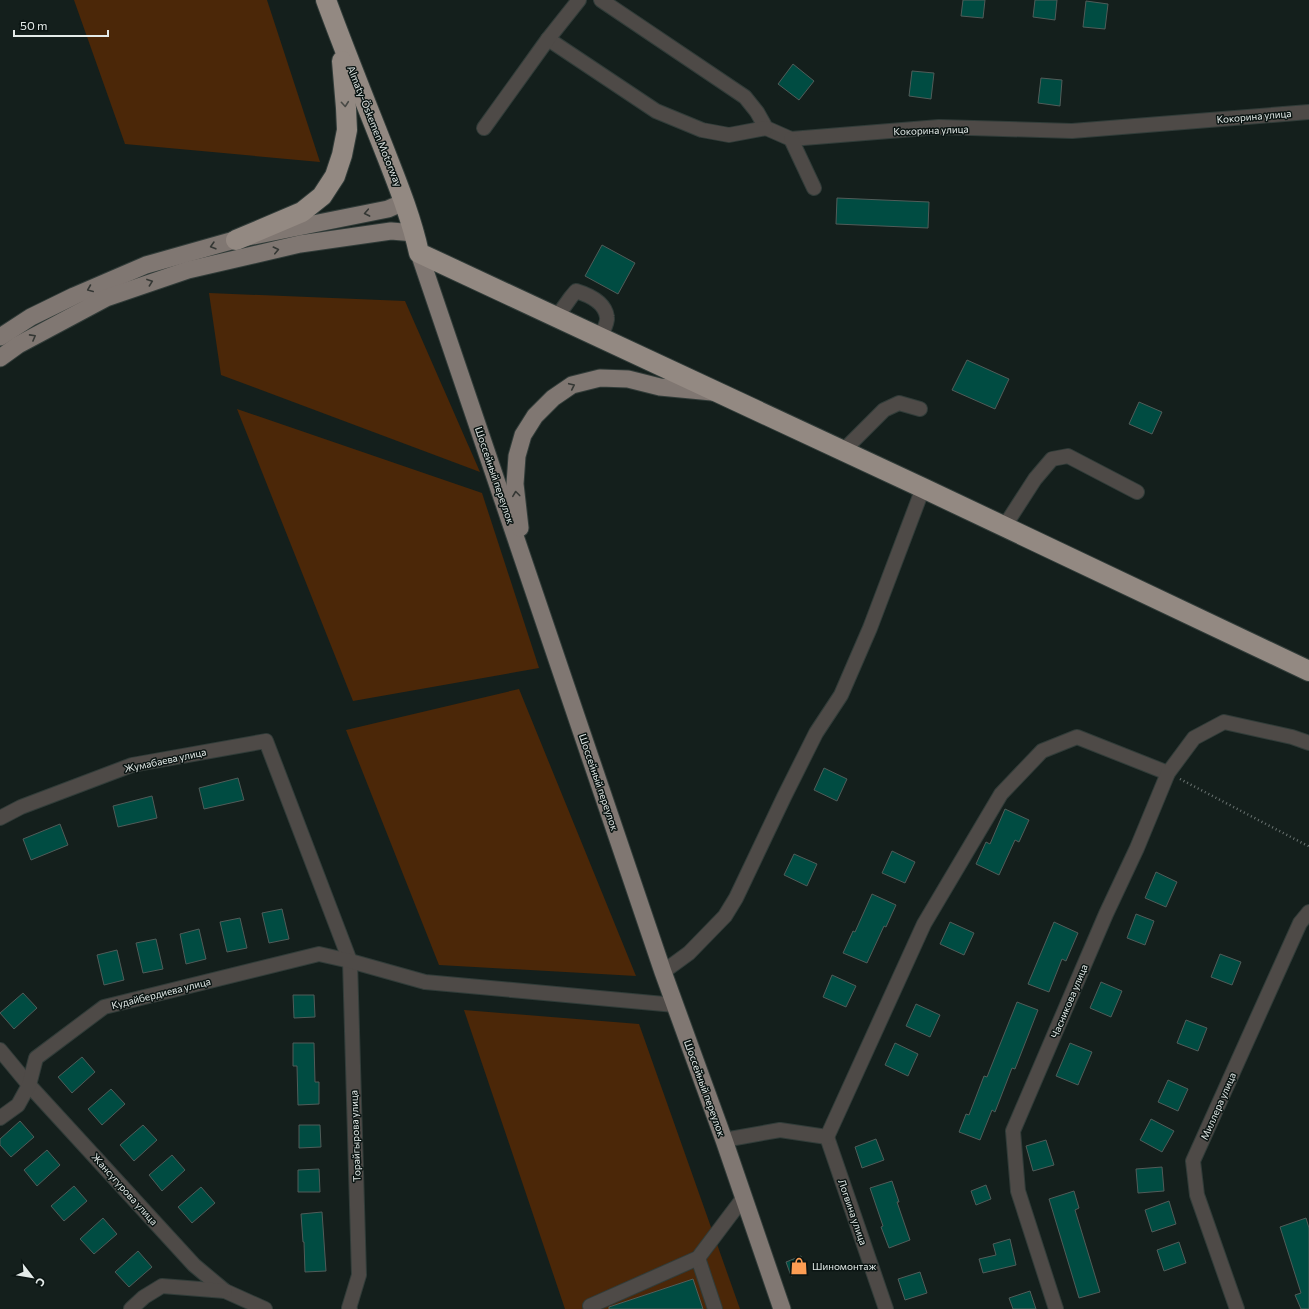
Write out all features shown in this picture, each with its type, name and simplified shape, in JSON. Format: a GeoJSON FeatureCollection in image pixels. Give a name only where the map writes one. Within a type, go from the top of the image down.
{"type":"FeatureCollection","features":[{"type":"Feature","properties":{"kind":"highway","name":"Almaty-Öskemen Motorway"},"geometry":{"type":"LineString","coordinates":[[326,0],[339,37],[404,202],[415,233],[419,253]]}},
{"type":"Feature","properties":{"kind":"highway"},"geometry":{"type":"LineString","coordinates":[[236,240],[302,212],[322,196],[335,176],[342,155],[347,130],[339,37]]}},
{"type":"Feature","properties":{"kind":"highway"},"geometry":{"type":"LineString","coordinates":[[419,253],[923,488],[1309,671]]}},
{"type":"Feature","properties":{"kind":"main road"},"geometry":{"type":"LineString","coordinates":[[0,337],[30,317],[146,265],[236,240],[388,209],[404,202]]}},
{"type":"Feature","properties":{"kind":"main road"},"geometry":{"type":"LineString","coordinates":[[0,358],[18,345],[106,298],[188,270],[300,244],[391,231],[415,233]]}},
{"type":"Feature","properties":{"kind":"main road","name":"Шоссейный переулок"},"geometry":{"type":"LineString","coordinates":[[419,253],[663,972],[724,1140],[782,1309]]}},
{"type":"Feature","properties":{"kind":"main road"},"geometry":{"type":"LineString","coordinates":[[524,560],[515,484],[517,456],[524,435],[535,416],[553,398],[572,385],[600,378],[628,379],[660,387],[715,392]]}},
{"type":"Feature","properties":{"kind":"street"},"geometry":{"type":"LineString","coordinates":[[484,128],[548,39],[579,0]]}},
{"type":"Feature","properties":{"kind":"street"},"geometry":{"type":"LineString","coordinates":[[548,39],[656,111],[702,130],[730,135],[766,128],[757,112],[745,97],[601,0]]}},
{"type":"Feature","properties":{"kind":"street","name":"Кокорина улица"},"geometry":{"type":"LineString","coordinates":[[766,128],[791,138],[940,127],[1072,131],[1309,112]]}},
{"type":"Feature","properties":{"kind":"street"},"geometry":{"type":"LineString","coordinates":[[791,138],[814,188]]}},
{"type":"Feature","properties":{"kind":"street"},"geometry":{"type":"LineString","coordinates":[[556,318],[576,291],[586,294],[602,304],[607,318],[600,338]]}},
{"type":"Feature","properties":{"kind":"street"},"geometry":{"type":"LineString","coordinates":[[843,451],[884,410],[899,403],[920,409]]}},
{"type":"Feature","properties":{"kind":"street"},"geometry":{"type":"LineString","coordinates":[[1004,527],[1035,479],[1052,459],[1068,456],[1136,492]]}},
{"type":"Feature","properties":{"kind":"street"},"geometry":{"type":"LineString","coordinates":[[663,972],[689,953],[725,916],[736,898],[816,733],[841,695],[870,628],[923,488]]}},
{"type":"Feature","properties":{"kind":"street","name":"Часникова улица"},"geometry":{"type":"LineString","coordinates":[[1056,1309],[1018,1191],[1013,1130],[1106,914],[1137,848],[1168,773],[1194,738],[1224,722],[1292,737],[1309,743]]}},
{"type":"Feature","properties":{"kind":"street"},"geometry":{"type":"LineString","coordinates":[[724,1140],[780,1130],[827,1137],[924,924],[1001,794],[1042,751],[1077,737],[1168,773]]}},
{"type":"Feature","properties":{"kind":"street","name":"Жумабаева улица"},"geometry":{"type":"LineString","coordinates":[[0,818],[21,807],[132,765],[266,741]]}},
{"type":"Feature","properties":{"kind":"street","name":"Торайгырова улица"},"geometry":{"type":"LineString","coordinates":[[266,741],[350,961],[359,1274],[348,1309]]}},
{"type":"Feature","properties":{"kind":"street","name":"Миллера улица"},"geometry":{"type":"LineString","coordinates":[[1236,1309],[1197,1195],[1193,1161],[1300,923],[1309,912]]}},
{"type":"Feature","properties":{"kind":"street","name":"Кудайбердиева улица"},"geometry":{"type":"LineString","coordinates":[[0,1118],[18,1105],[29,1085],[36,1058],[104,1007],[318,954],[350,961],[425,982],[675,1005]]}},
{"type":"Feature","properties":{"kind":"street","name":"Жансугурова улица"},"geometry":{"type":"LineString","coordinates":[[0,1050],[29,1085],[194,1265],[225,1291],[265,1309]]}},
{"type":"Feature","properties":{"kind":"street","name":"Логвина улица"},"geometry":{"type":"LineString","coordinates":[[827,1137],[886,1309]]}},
{"type":"Feature","properties":{"kind":"street"},"geometry":{"type":"LineString","coordinates":[[591,1309],[590,1306],[698,1258],[744,1198]]}},
{"type":"Feature","properties":{"kind":"street"},"geometry":{"type":"LineString","coordinates":[[698,1258],[715,1309]]}},
{"type":"Feature","properties":{"kind":"street"},"geometry":{"type":"LineString","coordinates":[[131,1309],[144,1297],[162,1286],[225,1291]]}},
{"type":"Feature","properties":{"kind":"path"},"geometry":{"type":"LineString","coordinates":[[1168,773],[1308,846],[1309,849]]}},
{"type":"Feature","properties":{"kind":"shaded area"},"geometry":{"type":"Polygon","coordinates":[[[74,0],[267,0],[320,162],[125,144],[74,0]]]}},
{"type":"Feature","properties":{"kind":"shaded area"},"geometry":{"type":"Polygon","coordinates":[[[209,293],[405,301],[480,472],[221,375],[209,293]]]}},
{"type":"Feature","properties":{"kind":"shaded area"},"geometry":{"type":"Polygon","coordinates":[[[237,409],[482,493],[539,668],[353,701],[237,409]]]}},
{"type":"Feature","properties":{"kind":"shaded area"},"geometry":{"type":"Polygon","coordinates":[[[519,689],[636,976],[439,965],[346,730],[519,689]]]}},
{"type":"Feature","properties":{"kind":"shaded area"},"geometry":{"type":"Polygon","coordinates":[[[464,1010],[639,1024],[740,1309],[565,1309],[464,1010]]]}},
{"type":"Feature","properties":{"kind":"building"},"geometry":{"type":"Polygon","coordinates":[[[963,0],[985,0],[983,18],[961,16],[963,0]]]}},
{"type":"Feature","properties":{"kind":"building"},"geometry":{"type":"Polygon","coordinates":[[[1035,0],[1057,0],[1055,20],[1033,17],[1035,0]]]}},
{"type":"Feature","properties":{"kind":"building"},"geometry":{"type":"Polygon","coordinates":[[[1086,1],[1108,4],[1105,29],[1083,27],[1086,1]]]}},
{"type":"Feature","properties":{"kind":"building"},"geometry":{"type":"Polygon","coordinates":[[[793,64],[814,81],[799,100],[778,84],[793,64]]]}},
{"type":"Feature","properties":{"kind":"building"},"geometry":{"type":"Polygon","coordinates":[[[912,71],[934,73],[931,99],[909,96],[912,71]]]}},
{"type":"Feature","properties":{"kind":"building"},"geometry":{"type":"Polygon","coordinates":[[[1041,78],[1062,80],[1060,106],[1038,103],[1041,78]]]}},
{"type":"Feature","properties":{"kind":"building"},"geometry":{"type":"Polygon","coordinates":[[[837,198],[929,202],[928,228],[836,224],[837,198]]]}},
{"type":"Feature","properties":{"kind":"building"},"geometry":{"type":"Polygon","coordinates":[[[602,245],[635,263],[618,294],[585,276],[602,245]]]}},
{"type":"Feature","properties":{"kind":"building"},"geometry":{"type":"Polygon","coordinates":[[[967,360],[1009,379],[995,409],[952,390],[967,360]]]}},
{"type":"Feature","properties":{"kind":"building"},"geometry":{"type":"Polygon","coordinates":[[[1139,402],[1162,412],[1152,434],[1129,424],[1139,402]]]}},
{"type":"Feature","properties":{"kind":"building"},"geometry":{"type":"Polygon","coordinates":[[[824,768],[847,779],[837,801],[814,790],[824,768]]]}},
{"type":"Feature","properties":{"kind":"building"},"geometry":{"type":"Polygon","coordinates":[[[238,778],[244,800],[204,809],[199,788],[238,778]]]}},
{"type":"Feature","properties":{"kind":"building"},"geometry":{"type":"Polygon","coordinates":[[[152,796],[157,818],[118,827],[113,806],[152,796]]]}},
{"type":"Feature","properties":{"kind":"building"},"geometry":{"type":"Polygon","coordinates":[[[1005,809],[1029,820],[1019,842],[1015,840],[999,875],[976,864],[986,842],[990,844],[1005,809]]]}},
{"type":"Feature","properties":{"kind":"building"},"geometry":{"type":"Polygon","coordinates":[[[60,824],[68,845],[31,860],[23,839],[60,824]]]}},
{"type":"Feature","properties":{"kind":"building"},"geometry":{"type":"Polygon","coordinates":[[[892,851],[915,862],[905,883],[882,873],[892,851]]]}},
{"type":"Feature","properties":{"kind":"building"},"geometry":{"type":"Polygon","coordinates":[[[794,854],[817,864],[807,886],[784,875],[794,854]]]}},
{"type":"Feature","properties":{"kind":"building"},"geometry":{"type":"Polygon","coordinates":[[[1156,872],[1177,882],[1166,907],[1145,898],[1156,872]]]}},
{"type":"Feature","properties":{"kind":"building"},"geometry":{"type":"Polygon","coordinates":[[[872,894],[896,905],[886,927],[884,926],[867,963],[843,953],[853,931],[855,932],[872,894]]]}},
{"type":"Feature","properties":{"kind":"building"},"geometry":{"type":"Polygon","coordinates":[[[282,909],[289,939],[269,943],[262,913],[282,909]]]}},
{"type":"Feature","properties":{"kind":"building"},"geometry":{"type":"Polygon","coordinates":[[[1136,914],[1154,921],[1145,945],[1127,938],[1136,914]]]}},
{"type":"Feature","properties":{"kind":"building"},"geometry":{"type":"Polygon","coordinates":[[[240,918],[247,948],[227,952],[220,922],[240,918]]]}},
{"type":"Feature","properties":{"kind":"building"},"geometry":{"type":"Polygon","coordinates":[[[950,922],[974,933],[964,955],[940,944],[950,922]]]}},
{"type":"Feature","properties":{"kind":"building"},"geometry":{"type":"Polygon","coordinates":[[[1054,922],[1078,933],[1066,961],[1062,959],[1049,992],[1028,984],[1054,922]]]}},
{"type":"Feature","properties":{"kind":"building"},"geometry":{"type":"Polygon","coordinates":[[[199,929],[206,959],[186,964],[180,934],[199,929]]]}},
{"type":"Feature","properties":{"kind":"building"},"geometry":{"type":"Polygon","coordinates":[[[156,939],[163,969],[143,973],[136,943],[156,939]]]}},
{"type":"Feature","properties":{"kind":"building"},"geometry":{"type":"Polygon","coordinates":[[[117,950],[124,980],[104,985],[97,955],[117,950]]]}},
{"type":"Feature","properties":{"kind":"building"},"geometry":{"type":"Polygon","coordinates":[[[1220,954],[1241,962],[1232,985],[1211,977],[1220,954]]]}},
{"type":"Feature","properties":{"kind":"building"},"geometry":{"type":"Polygon","coordinates":[[[832,975],[856,986],[846,1007],[823,997],[832,975]]]}},
{"type":"Feature","properties":{"kind":"building"},"geometry":{"type":"Polygon","coordinates":[[[1101,982],[1122,991],[1111,1017],[1090,1008],[1101,982]]]}},
{"type":"Feature","properties":{"kind":"building"},"geometry":{"type":"Polygon","coordinates":[[[23,993],[37,1008],[14,1029],[0,1013],[23,993]]]}},
{"type":"Feature","properties":{"kind":"building"},"geometry":{"type":"Polygon","coordinates":[[[293,995],[314,995],[315,1017],[294,1018],[293,995]]]}},
{"type":"Feature","properties":{"kind":"building"},"geometry":{"type":"Polygon","coordinates":[[[1017,1002],[1038,1010],[1015,1069],[1012,1068],[995,1112],[992,1110],[980,1140],[959,1132],[966,1114],[969,1115],[984,1076],[987,1077],[1017,1002]]]}},
{"type":"Feature","properties":{"kind":"building"},"geometry":{"type":"Polygon","coordinates":[[[916,1004],[940,1015],[930,1037],[906,1026],[916,1004]]]}},
{"type":"Feature","properties":{"kind":"building"},"geometry":{"type":"Polygon","coordinates":[[[1186,1020],[1207,1028],[1198,1051],[1177,1043],[1186,1020]]]}},
{"type":"Feature","properties":{"kind":"building"},"geometry":{"type":"Polygon","coordinates":[[[293,1043],[314,1043],[315,1082],[319,1082],[319,1104],[298,1105],[297,1066],[293,1066],[293,1043]]]}},
{"type":"Feature","properties":{"kind":"building"},"geometry":{"type":"Polygon","coordinates":[[[895,1043],[918,1054],[908,1076],[885,1065],[895,1043]]]}},
{"type":"Feature","properties":{"kind":"building"},"geometry":{"type":"Polygon","coordinates":[[[1070,1043],[1092,1052],[1078,1085],[1056,1076],[1070,1043]]]}},
{"type":"Feature","properties":{"kind":"building"},"geometry":{"type":"Polygon","coordinates":[[[82,1057],[95,1072],[72,1093],[58,1077],[82,1057]]]}},
{"type":"Feature","properties":{"kind":"building"},"geometry":{"type":"Polygon","coordinates":[[[1168,1080],[1188,1089],[1178,1111],[1158,1102],[1168,1080]]]}},
{"type":"Feature","properties":{"kind":"building"},"geometry":{"type":"Polygon","coordinates":[[[111,1089],[125,1104],[102,1125],[88,1109],[111,1089]]]}},
{"type":"Feature","properties":{"kind":"building"},"geometry":{"type":"Polygon","coordinates":[[[1151,1119],[1174,1131],[1162,1152],[1140,1140],[1151,1119]]]}},
{"type":"Feature","properties":{"kind":"building"},"geometry":{"type":"Polygon","coordinates":[[[20,1121],[34,1137],[11,1157],[0,1145],[0,1139],[20,1121]]]}},
{"type":"Feature","properties":{"kind":"building"},"geometry":{"type":"Polygon","coordinates":[[[143,1125],[157,1140],[134,1161],[120,1145],[143,1125]]]}},
{"type":"Feature","properties":{"kind":"building"},"geometry":{"type":"Polygon","coordinates":[[[299,1125],[320,1125],[321,1147],[299,1148],[299,1125]]]}},
{"type":"Feature","properties":{"kind":"building"},"geometry":{"type":"Polygon","coordinates":[[[876,1139],[884,1160],[862,1168],[855,1147],[876,1139]]]}},
{"type":"Feature","properties":{"kind":"building"},"geometry":{"type":"Polygon","coordinates":[[[1046,1140],[1054,1165],[1033,1171],[1026,1146],[1046,1140]]]}},
{"type":"Feature","properties":{"kind":"building"},"geometry":{"type":"Polygon","coordinates":[[[47,1150],[60,1165],[37,1186],[24,1170],[47,1150]]]}},
{"type":"Feature","properties":{"kind":"building"},"geometry":{"type":"Polygon","coordinates":[[[172,1155],[185,1170],[162,1191],[149,1175],[172,1155]]]}},
{"type":"Feature","properties":{"kind":"building"},"geometry":{"type":"Polygon","coordinates":[[[1162,1167],[1164,1191],[1138,1193],[1136,1169],[1162,1167]]]}},
{"type":"Feature","properties":{"kind":"building"},"geometry":{"type":"Polygon","coordinates":[[[319,1169],[320,1192],[298,1192],[298,1170],[319,1169]]]}},
{"type":"Feature","properties":{"kind":"building"},"geometry":{"type":"Polygon","coordinates":[[[892,1181],[899,1202],[897,1202],[910,1240],[889,1248],[881,1227],[883,1226],[870,1188],[892,1181]]]}},
{"type":"Feature","properties":{"kind":"building"},"geometry":{"type":"Polygon","coordinates":[[[986,1185],[991,1199],[976,1205],[971,1191],[986,1185]]]}},
{"type":"Feature","properties":{"kind":"building"},"geometry":{"type":"Polygon","coordinates":[[[74,1186],[87,1201],[64,1221],[51,1206],[74,1186]]]}},
{"type":"Feature","properties":{"kind":"building"},"geometry":{"type":"Polygon","coordinates":[[[201,1187],[215,1203],[192,1223],[178,1207],[201,1187]]]}},
{"type":"Feature","properties":{"kind":"building"},"geometry":{"type":"Polygon","coordinates":[[[1074,1191],[1079,1208],[1075,1210],[1100,1292],[1079,1298],[1049,1199],[1074,1191]]]}},
{"type":"Feature","properties":{"kind":"building"},"geometry":{"type":"Polygon","coordinates":[[[1169,1201],[1176,1224],[1152,1232],[1145,1210],[1169,1201]]]}},
{"type":"Feature","properties":{"kind":"building"},"geometry":{"type":"Polygon","coordinates":[[[322,1212],[326,1271],[305,1272],[301,1214],[322,1212]]]}},
{"type":"Feature","properties":{"kind":"building"},"geometry":{"type":"Polygon","coordinates":[[[103,1218],[117,1234],[94,1254],[80,1239],[103,1218]]]}},
{"type":"Feature","properties":{"kind":"building"},"geometry":{"type":"Polygon","coordinates":[[[1306,1218],[1309,1228],[1309,1309],[1301,1309],[1295,1295],[1301,1293],[1280,1227],[1306,1218]]]}},
{"type":"Feature","properties":{"kind":"building"},"geometry":{"type":"Polygon","coordinates":[[[1010,1239],[1016,1265],[983,1273],[979,1259],[996,1255],[993,1244],[1010,1239]]]}},
{"type":"Feature","properties":{"kind":"building"},"geometry":{"type":"Polygon","coordinates":[[[1179,1242],[1186,1263],[1164,1271],[1157,1250],[1179,1242]]]}},
{"type":"Feature","properties":{"kind":"building"},"geometry":{"type":"Polygon","coordinates":[[[138,1251],[152,1267],[129,1287],[115,1272],[138,1251]]]}},
{"type":"Feature","properties":{"kind":"building"},"geometry":{"type":"Polygon","coordinates":[[[801,1256],[807,1270],[791,1276],[786,1262],[801,1256]]]}},
{"type":"Feature","properties":{"kind":"building"},"geometry":{"type":"Polygon","coordinates":[[[920,1272],[927,1293],[905,1300],[898,1279],[920,1272]]]}},
{"type":"Feature","properties":{"kind":"building"},"geometry":{"type":"Polygon","coordinates":[[[693,1279],[703,1309],[609,1309],[609,1307],[693,1279]]]}},
{"type":"Feature","properties":{"kind":"building"},"geometry":{"type":"Polygon","coordinates":[[[1030,1291],[1036,1309],[1013,1309],[1009,1298],[1030,1291]]]}},
{"type":"Feature","properties":{"kind":"place","name":"Шиномонтаж"},"geometry":{"type":"Point","coordinates":[799,1266]}}]}
